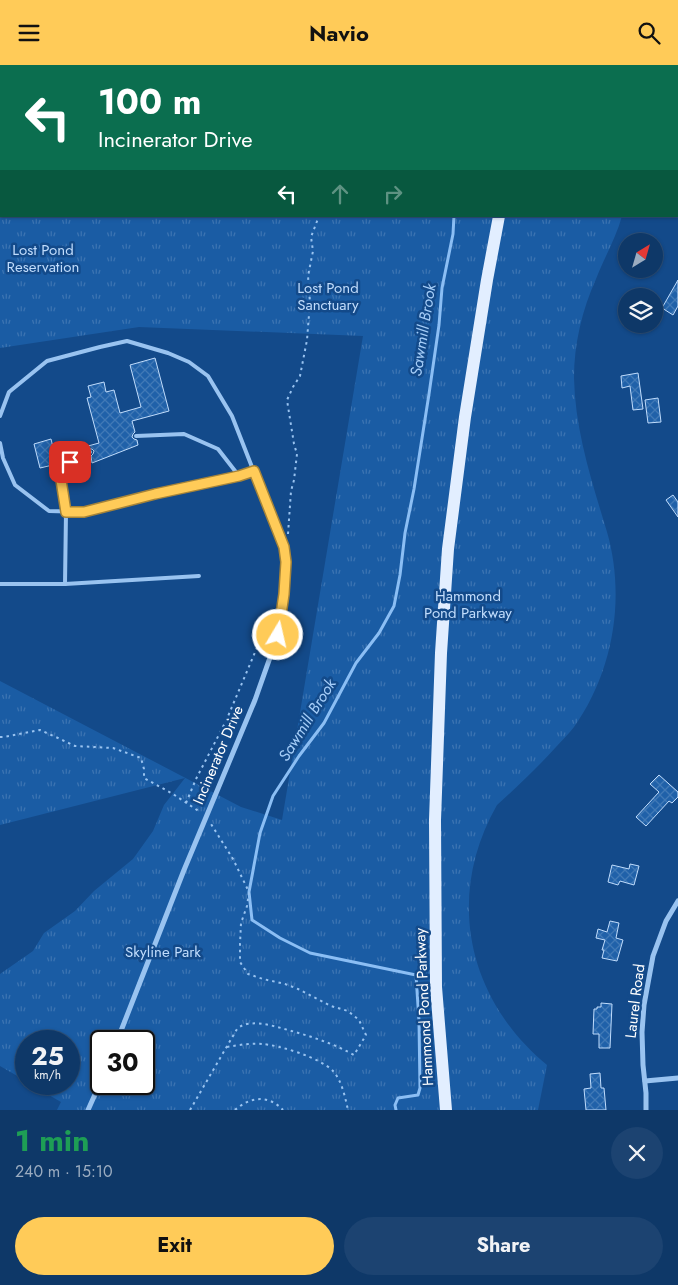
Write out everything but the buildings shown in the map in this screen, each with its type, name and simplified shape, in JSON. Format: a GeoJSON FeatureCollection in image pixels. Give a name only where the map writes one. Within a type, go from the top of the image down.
{"type":"FeatureCollection","features":[{"type":"Feature","properties":{"kind":"main road","name":"Hammond Pond Parkway"},"geometry":{"type":"LineString","coordinates":[[446,1110],[436,987],[435,820],[441,653],[448,549],[465,417],[499,217]]}},
{"type":"Feature","properties":{"kind":"street","name":"Incinerator Drive"},"geometry":{"type":"LineString","coordinates":[[121,1030],[184,870],[255,700],[278,635],[286,562],[284,547],[278,531]]}},
{"type":"Feature","properties":{"kind":"street","name":"Laurel Road"},"geometry":{"type":"LineString","coordinates":[[646,1110],[642,1031],[644,1005],[654,956],[666,921],[678,901]]}},
{"type":"Feature","properties":{"kind":"street"},"geometry":{"type":"LineString","coordinates":[[645,1081],[678,1078]]}},
{"type":"Feature","properties":{"kind":"street"},"geometry":{"type":"LineString","coordinates":[[88,1110],[95,1095]]}},
{"type":"Feature","properties":{"kind":"lane","name":"Incinerator Drive"},"geometry":{"type":"LineString","coordinates":[[0,416],[9,392],[47,361],[127,341],[168,353],[189,362],[208,376],[232,416],[278,531]]}},
{"type":"Feature","properties":{"kind":"lane"},"geometry":{"type":"LineString","coordinates":[[136,436],[184,434],[218,449],[239,476]]}},
{"type":"Feature","properties":{"kind":"lane"},"geometry":{"type":"LineString","coordinates":[[0,443],[2,458],[15,485],[49,511],[84,512],[254,471]]}},
{"type":"Feature","properties":{"kind":"lane"},"geometry":{"type":"LineString","coordinates":[[65,584],[66,512],[61,480],[70,462],[90,452]]}},
{"type":"Feature","properties":{"kind":"lane"},"geometry":{"type":"LineString","coordinates":[[0,584],[65,584],[199,575]]}},
{"type":"Feature","properties":{"kind":"path"},"geometry":{"type":"LineString","coordinates":[[0,737],[40,730],[75,747],[113,748],[140,758],[144,769],[144,778],[206,816],[233,859],[249,892],[247,906],[241,923],[240,953],[240,962],[248,973],[298,989],[331,1006],[348,1011],[359,1020],[366,1035],[354,1055],[340,1047],[301,1033],[256,1023],[241,1026],[237,1029],[190,1110]]}},
{"type":"Feature","properties":{"kind":"path"},"geometry":{"type":"LineString","coordinates":[[227,1047],[264,1044],[300,1054],[326,1064],[339,1079],[348,1110]]}},
{"type":"Feature","properties":{"kind":"path"},"geometry":{"type":"LineString","coordinates":[[235,1110],[245,1102],[256,1099],[266,1099],[283,1110]]}},
{"type":"Feature","properties":{"kind":"green space","name":"Hammond Pond Parkway"},"geometry":{"type":"Polygon","coordinates":[[[0,217],[622,217],[587,303],[577,340],[574,365],[575,398],[581,437],[613,557],[615,608],[607,659],[587,706],[568,735],[497,805],[481,840],[472,875],[469,910],[472,944],[482,978],[498,1009],[520,1039],[547,1065],[538,1110],[57,1110],[61,1102],[49,1095],[80,1095],[80,1030],[15,1030],[15,1075],[0,1066],[0,974],[33,951],[44,933],[75,911],[94,891],[133,859],[153,831],[164,805],[185,778],[0,825],[0,681],[241,807],[282,820],[363,336],[139,327],[0,348],[0,217]]]}},
{"type":"Feature","properties":{"kind":"waterway","name":"Sawmill Brook"},"geometry":{"type":"LineString","coordinates":[[396,1110],[395,1105],[398,1098],[418,1095],[420,1088],[416,975],[310,953],[280,938],[252,920],[249,892],[260,833],[273,796],[299,756],[324,723],[356,663],[379,633],[394,606],[429,394],[439,325],[442,288],[453,234],[454,217]]}},
{"type":"Feature","properties":{"kind":"route"},"geometry":{"type":"LineString","coordinates":[[70,462],[61,480],[66,512],[84,512],[254,471],[284,547],[286,562],[284,594],[278,635]]}},
{"type":"Feature","properties":{"kind":"park label","name":"Lost Pond Reservation"},"geometry":{"type":"Point","coordinates":[43,258]}},
{"type":"Feature","properties":{"kind":"park label","name":"Lost Pond Sanctuary"},"geometry":{"type":"Point","coordinates":[328,296]}},
{"type":"Feature","properties":{"kind":"park label","name":"Skyline Park"},"geometry":{"type":"Point","coordinates":[163,952]}}]}
